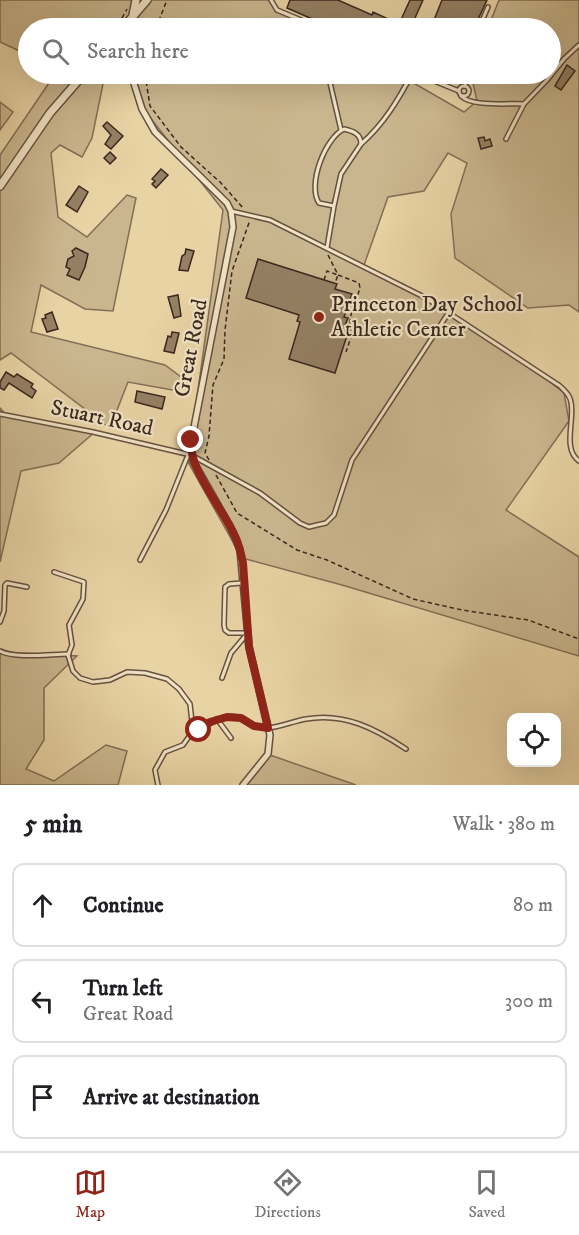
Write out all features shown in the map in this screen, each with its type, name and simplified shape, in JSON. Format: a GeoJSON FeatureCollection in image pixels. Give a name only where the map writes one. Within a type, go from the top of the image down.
{"type":"FeatureCollection","features":[{"type":"Feature","properties":{"kind":"street"},"geometry":{"type":"LineString","coordinates":[[132,16],[136,0]]}},
{"type":"Feature","properties":{"kind":"street"},"geometry":{"type":"LineString","coordinates":[[132,16],[147,0]]}},
{"type":"Feature","properties":{"kind":"street"},"geometry":{"type":"LineString","coordinates":[[0,186],[50,113],[75,84]]}},
{"type":"Feature","properties":{"kind":"street"},"geometry":{"type":"LineString","coordinates":[[134,84],[142,109],[155,132],[222,197],[231,211]]}},
{"type":"Feature","properties":{"kind":"street","name":"Great Road"},"geometry":{"type":"LineString","coordinates":[[190,455],[233,227],[231,211]]}},
{"type":"Feature","properties":{"kind":"street"},"geometry":{"type":"LineString","coordinates":[[190,455],[236,538],[243,563],[247,633],[271,741],[268,754],[243,785]]}},
{"type":"Feature","properties":{"kind":"lane"},"geometry":{"type":"LineString","coordinates":[[271,0],[277,10],[296,18]]}},
{"type":"Feature","properties":{"kind":"lane"},"geometry":{"type":"LineString","coordinates":[[483,18],[488,7]]}},
{"type":"Feature","properties":{"kind":"lane"},"geometry":{"type":"LineString","coordinates":[[561,63],[579,45]]}},
{"type":"Feature","properties":{"kind":"lane"},"geometry":{"type":"LineString","coordinates":[[330,84],[341,130]]}},
{"type":"Feature","properties":{"kind":"lane"},"geometry":{"type":"LineString","coordinates":[[327,248],[341,174],[361,144],[375,132],[389,114],[406,84]]}},
{"type":"Feature","properties":{"kind":"lane"},"geometry":{"type":"LineString","coordinates":[[442,84],[459,91],[465,100],[524,104]]}},
{"type":"Feature","properties":{"kind":"lane"},"geometry":{"type":"LineString","coordinates":[[506,139],[524,104],[543,84]]}},
{"type":"Feature","properties":{"kind":"lane"},"geometry":{"type":"LineString","coordinates":[[459,91],[465,86],[468,88],[469,92],[466,96],[462,96]]}},
{"type":"Feature","properties":{"kind":"lane"},"geometry":{"type":"LineString","coordinates":[[334,206],[319,203],[314,193],[318,167],[325,151],[341,130],[350,130],[357,134],[361,138],[361,144]]}},
{"type":"Feature","properties":{"kind":"lane"},"geometry":{"type":"LineString","coordinates":[[231,211],[270,220],[426,298],[531,366],[567,393],[571,402],[570,446],[573,457],[579,461]]}},
{"type":"Feature","properties":{"kind":"lane","name":"Stuart Road"},"geometry":{"type":"LineString","coordinates":[[0,414],[93,432],[190,455],[260,493],[309,527],[326,523],[334,515],[339,506],[352,460],[449,312]]}},
{"type":"Feature","properties":{"kind":"lane"},"geometry":{"type":"LineString","coordinates":[[140,560],[166,510],[190,455]]}},
{"type":"Feature","properties":{"kind":"lane"},"geometry":{"type":"LineString","coordinates":[[54,572],[84,582],[83,599],[69,625],[72,645],[69,654],[74,671],[80,678],[93,682],[110,680],[128,672],[145,673],[167,680],[179,689],[190,704],[193,731]]}},
{"type":"Feature","properties":{"kind":"lane"},"geometry":{"type":"LineString","coordinates":[[0,622],[4,611],[5,585],[7,583],[27,587]]}},
{"type":"Feature","properties":{"kind":"lane"},"geometry":{"type":"LineString","coordinates":[[244,583],[228,584],[225,587],[224,625],[225,630],[229,633],[247,633]]}},
{"type":"Feature","properties":{"kind":"lane"},"geometry":{"type":"LineString","coordinates":[[222,678],[231,653],[247,633]]}},
{"type":"Feature","properties":{"kind":"lane"},"geometry":{"type":"LineString","coordinates":[[0,651],[6,654],[69,654]]}},
{"type":"Feature","properties":{"kind":"lane"},"geometry":{"type":"LineString","coordinates":[[158,785],[155,770],[165,752],[183,745],[193,731],[217,720],[233,717],[241,718],[254,726],[268,728],[310,718],[339,718],[383,734],[406,749]]}},
{"type":"Feature","properties":{"kind":"lane"},"geometry":{"type":"LineString","coordinates":[[217,720],[231,738]]}},
{"type":"Feature","properties":{"kind":"path"},"geometry":{"type":"LineString","coordinates":[[160,18],[167,0]]}},
{"type":"Feature","properties":{"kind":"path"},"geometry":{"type":"LineString","coordinates":[[122,18],[129,6]]}},
{"type":"Feature","properties":{"kind":"path"},"geometry":{"type":"LineString","coordinates":[[147,84],[150,106],[181,147],[221,183],[250,216],[251,224],[232,271],[225,330],[225,358],[213,385],[206,453],[237,513],[297,550],[327,560],[412,599],[462,610],[528,620],[579,639]]}},
{"type":"Feature","properties":{"kind":"path"},"geometry":{"type":"LineString","coordinates":[[327,248],[338,275],[335,283]]}},
{"type":"Feature","properties":{"kind":"path"},"geometry":{"type":"LineString","coordinates":[[324,280],[327,271],[359,284],[360,288],[350,318],[351,337],[346,352]]}},
{"type":"Feature","properties":{"kind":"shaded area"},"geometry":{"type":"Polygon","coordinates":[[[0,0],[268,0],[275,8],[298,18],[18,18],[18,50],[0,42],[0,0]]]}},
{"type":"Feature","properties":{"kind":"shaded area"},"geometry":{"type":"Polygon","coordinates":[[[499,0],[579,0],[579,312],[569,305],[528,308],[455,258],[451,214],[467,163],[448,153],[424,191],[388,197],[363,268],[403,284],[537,372],[564,393],[569,421],[506,510],[579,557],[579,656],[342,585],[242,558],[188,462],[223,210],[148,115],[132,84],[415,84],[464,112],[477,101],[473,84],[561,84],[561,18],[492,18],[499,0]]]}},
{"type":"Feature","properties":{"kind":"shaded area"},"geometry":{"type":"Polygon","coordinates":[[[48,84],[103,84],[92,138],[82,157],[60,145],[51,153],[58,217],[87,237],[127,195],[136,198],[113,311],[85,309],[41,285],[31,332],[165,365],[189,383],[178,391],[128,382],[110,428],[11,353],[0,360],[0,155],[48,84]]]}},
{"type":"Feature","properties":{"kind":"shaded area"},"geometry":{"type":"Polygon","coordinates":[[[0,102],[13,112],[0,130],[0,102]]]}},
{"type":"Feature","properties":{"kind":"shaded area"},"geometry":{"type":"Polygon","coordinates":[[[0,408],[7,416],[96,431],[59,463],[21,471],[0,562],[0,408]]]}},
{"type":"Feature","properties":{"kind":"shaded area"},"geometry":{"type":"Polygon","coordinates":[[[0,652],[77,656],[44,688],[44,740],[26,769],[54,781],[106,745],[127,751],[118,785],[0,785],[0,652]]]}},
{"type":"Feature","properties":{"kind":"shaded area"},"geometry":{"type":"Polygon","coordinates":[[[270,755],[356,785],[243,785],[270,755]]]}},
{"type":"Feature","properties":{"kind":"building"},"geometry":{"type":"Polygon","coordinates":[[[290,0],[338,0],[372,15],[373,12],[386,18],[310,18],[287,8],[290,0]]]}},
{"type":"Feature","properties":{"kind":"building"},"geometry":{"type":"Polygon","coordinates":[[[410,0],[423,0],[415,18],[402,18],[410,0]]]}},
{"type":"Feature","properties":{"kind":"building"},"geometry":{"type":"Polygon","coordinates":[[[442,0],[487,0],[479,18],[435,18],[442,0]]]}},
{"type":"Feature","properties":{"kind":"building"},"geometry":{"type":"Polygon","coordinates":[[[567,65],[575,71],[561,90],[555,86],[561,84],[561,76],[567,65]]]}},
{"type":"Feature","properties":{"kind":"building"},"geometry":{"type":"Polygon","coordinates":[[[107,122],[123,136],[111,149],[105,144],[111,135],[103,126],[107,122]]]}},
{"type":"Feature","properties":{"kind":"building"},"geometry":{"type":"Polygon","coordinates":[[[484,137],[485,141],[490,139],[492,146],[481,149],[478,138],[484,137]]]}},
{"type":"Feature","properties":{"kind":"building"},"geometry":{"type":"Polygon","coordinates":[[[110,152],[116,158],[110,164],[104,158],[110,152]]]}},
{"type":"Feature","properties":{"kind":"building"},"geometry":{"type":"Polygon","coordinates":[[[161,169],[168,175],[156,188],[152,184],[155,181],[152,179],[161,169]]]}},
{"type":"Feature","properties":{"kind":"building"},"geometry":{"type":"Polygon","coordinates":[[[79,186],[88,192],[77,212],[66,205],[79,186]]]}},
{"type":"Feature","properties":{"kind":"building"},"geometry":{"type":"Polygon","coordinates":[[[76,248],[88,254],[79,280],[67,275],[70,269],[66,267],[68,259],[74,256],[72,251],[76,248]]]}},
{"type":"Feature","properties":{"kind":"building"},"geometry":{"type":"Polygon","coordinates":[[[186,249],[194,251],[188,271],[179,270],[182,256],[186,249]]]}},
{"type":"Feature","properties":{"kind":"building"},"geometry":{"type":"Polygon","coordinates":[[[258,259],[337,284],[335,289],[352,294],[344,317],[348,318],[344,328],[349,329],[335,373],[289,359],[300,322],[297,321],[299,315],[246,298],[258,259]]]}},
{"type":"Feature","properties":{"kind":"building"},"geometry":{"type":"Polygon","coordinates":[[[178,295],[181,316],[174,318],[168,297],[178,295]]]}},
{"type":"Feature","properties":{"kind":"building"},"geometry":{"type":"Polygon","coordinates":[[[52,312],[58,329],[47,332],[42,319],[52,312]]]}},
{"type":"Feature","properties":{"kind":"building"},"geometry":{"type":"Polygon","coordinates":[[[172,332],[179,333],[174,353],[164,351],[168,336],[171,337],[172,332]]]}},
{"type":"Feature","properties":{"kind":"building"},"geometry":{"type":"Polygon","coordinates":[[[6,372],[14,377],[17,374],[33,384],[31,387],[36,391],[32,398],[9,383],[4,390],[0,388],[0,382],[6,372]]]}},
{"type":"Feature","properties":{"kind":"building"},"geometry":{"type":"Polygon","coordinates":[[[137,391],[165,397],[162,409],[135,402],[137,391]]]}},
{"type":"Feature","properties":{"kind":"place","name":"Princeton Day School Athletic Center"},"geometry":{"type":"Point","coordinates":[319,317]}},
{"type":"Feature","properties":{"kind":"route"},"geometry":{"type":"LineString","coordinates":[[191,440],[193,462],[230,526],[240,549],[249,647],[268,728],[254,726],[241,718],[227,717],[210,722],[199,730]]}}]}
